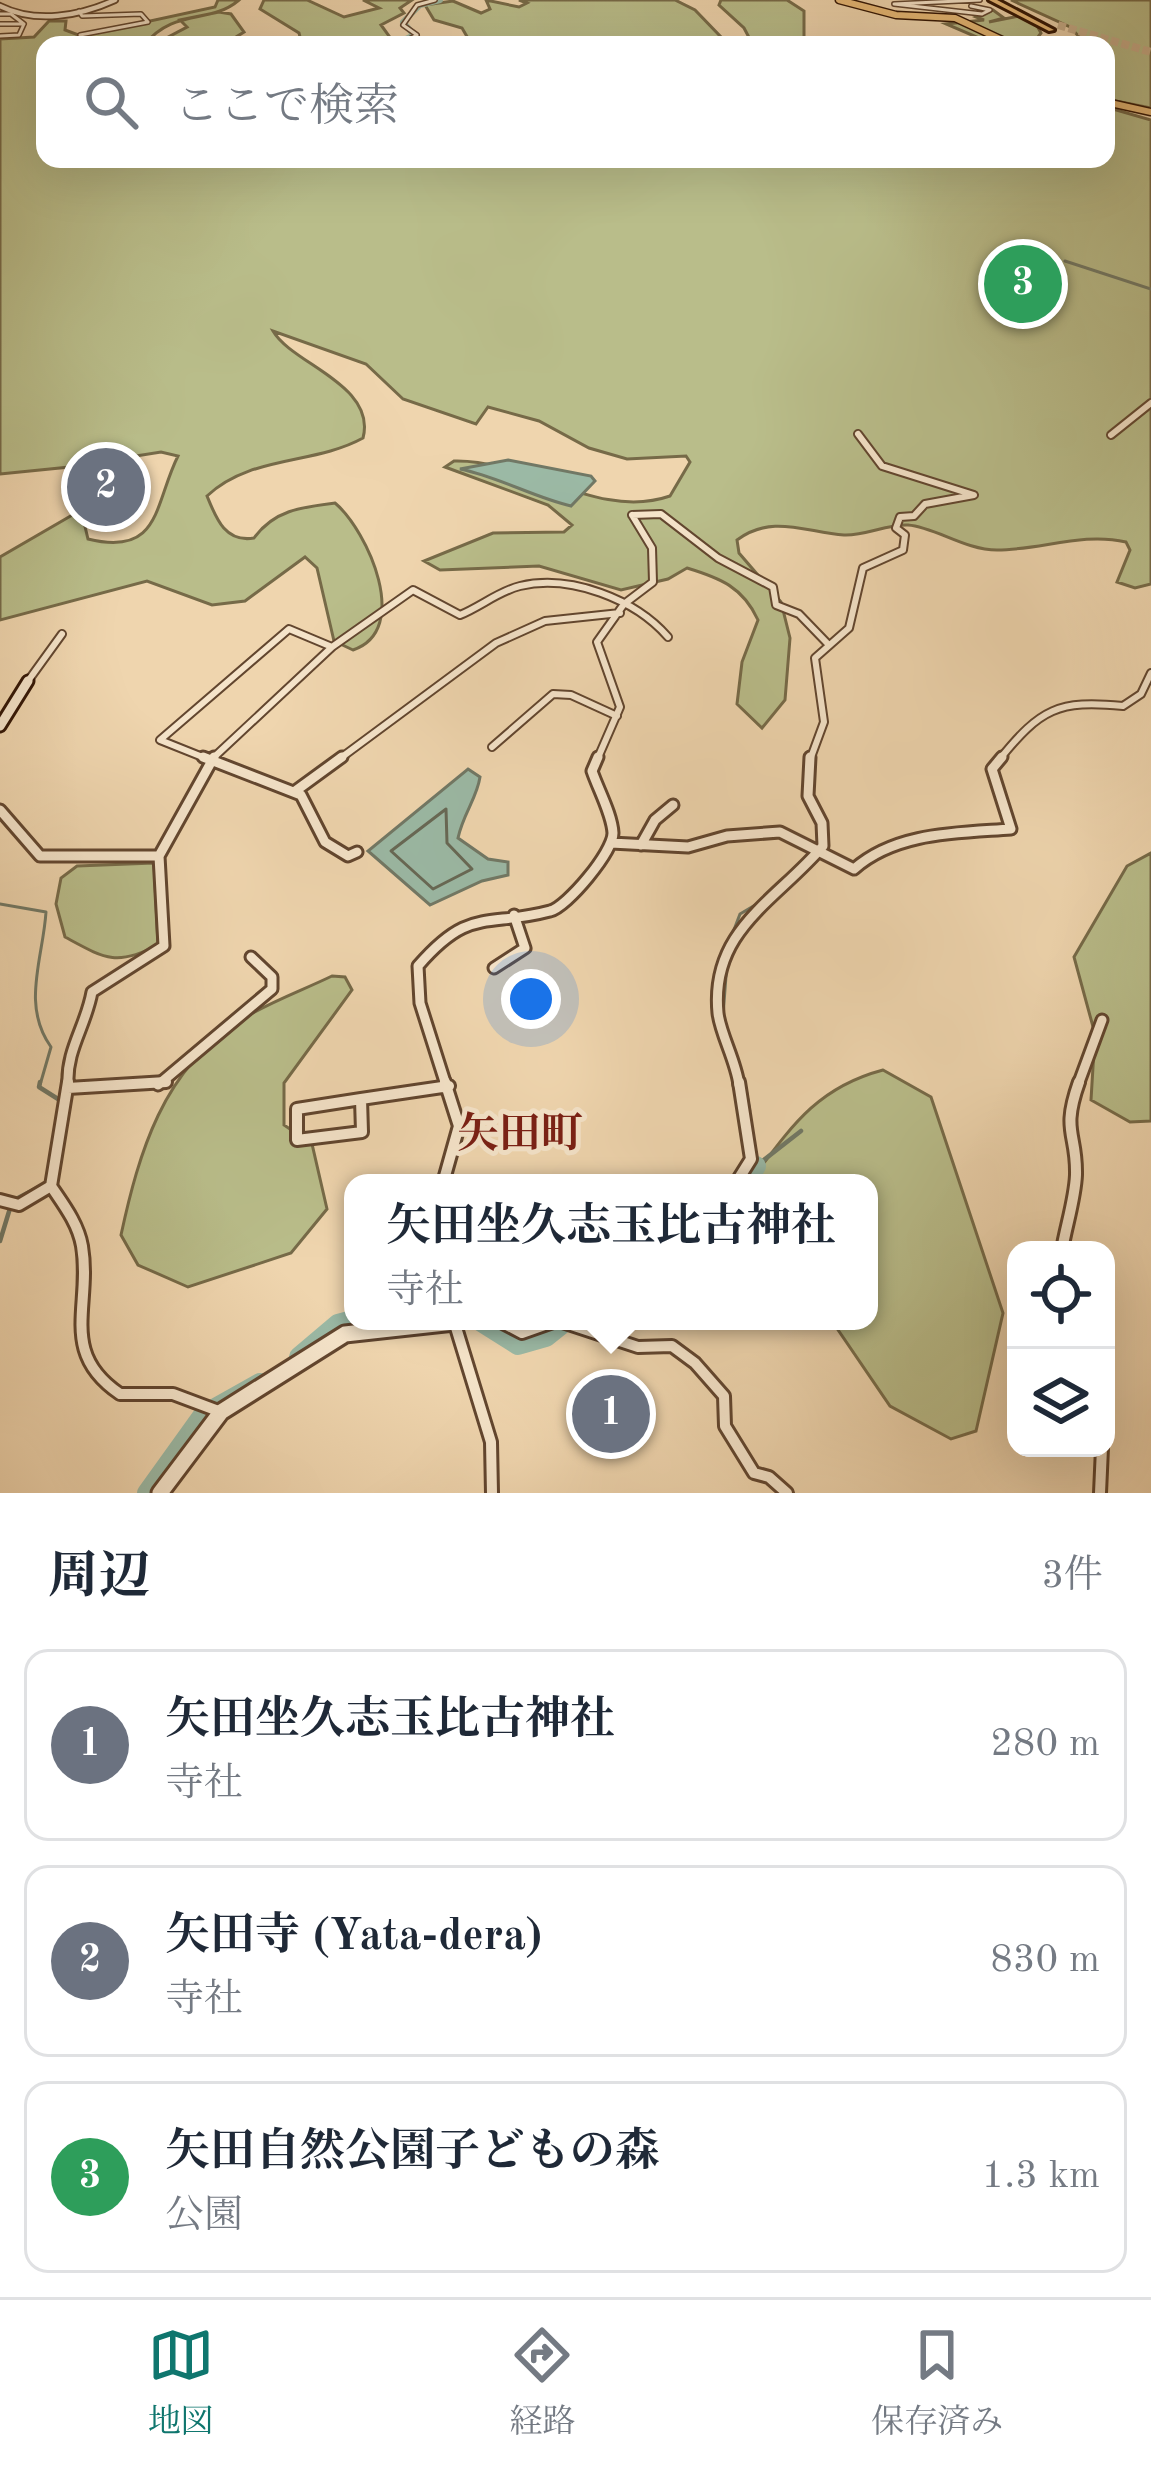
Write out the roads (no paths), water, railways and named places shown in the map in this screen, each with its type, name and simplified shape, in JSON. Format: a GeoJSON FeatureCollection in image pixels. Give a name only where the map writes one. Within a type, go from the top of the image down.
{"type":"FeatureCollection","features":[{"type":"Feature","properties":{"kind":"highway"},"geometry":{"type":"LineString","coordinates":[[839,0],[914,16],[955,18],[994,36]]}},
{"type":"Feature","properties":{"kind":"highway"},"geometry":{"type":"LineString","coordinates":[[985,1],[1055,27],[1004,0]]}},
{"type":"Feature","properties":{"kind":"highway"},"geometry":{"type":"LineString","coordinates":[[1115,104],[1151,112]]}},
{"type":"Feature","properties":{"kind":"street"},"geometry":{"type":"LineString","coordinates":[[3,13],[79,11],[116,0]]}},
{"type":"Feature","properties":{"kind":"street"},"geometry":{"type":"LineString","coordinates":[[415,36],[404,25],[417,5],[434,0]]}},
{"type":"Feature","properties":{"kind":"street"},"geometry":{"type":"LineString","coordinates":[[928,1],[985,1],[996,9],[898,9],[894,4],[928,1]]}},
{"type":"Feature","properties":{"kind":"street"},"geometry":{"type":"LineString","coordinates":[[937,8],[982,14]]}},
{"type":"Feature","properties":{"kind":"street"},"geometry":{"type":"LineString","coordinates":[[914,16],[990,10]]}},
{"type":"Feature","properties":{"kind":"street"},"geometry":{"type":"LineString","coordinates":[[79,11],[82,16],[141,14],[148,22],[80,34]]}},
{"type":"Feature","properties":{"kind":"street"},"geometry":{"type":"LineString","coordinates":[[3,13],[17,19],[22,28]]}},
{"type":"Feature","properties":{"kind":"street"},"geometry":{"type":"LineString","coordinates":[[3,13],[17,19]]}},
{"type":"Feature","properties":{"kind":"street"},"geometry":{"type":"LineString","coordinates":[[3,13],[22,28]]}},
{"type":"Feature","properties":{"kind":"street"},"geometry":{"type":"LineString","coordinates":[[3,13],[22,28]]}},
{"type":"Feature","properties":{"kind":"street"},"geometry":{"type":"LineString","coordinates":[[1111,435],[1132,412],[1151,403]]}},
{"type":"Feature","properties":{"kind":"street"},"geometry":{"type":"LineString","coordinates":[[742,1174],[751,1159],[734,1051],[718,1016],[724,963],[735,930],[746,915],[790,885],[822,850],[822,823],[808,796],[808,761],[824,722],[815,658],[850,628],[862,568],[903,550],[905,535],[896,527],[900,518],[914,516],[926,504],[974,495],[964,488],[882,466],[858,434]]}},
{"type":"Feature","properties":{"kind":"street"},"geometry":{"type":"LineString","coordinates":[[446,1174],[459,1126],[420,1003],[418,966],[444,936],[513,914],[544,914],[565,904],[611,843],[612,826],[592,771],[619,702],[597,642],[622,609],[653,582],[652,548],[632,515],[661,514],[718,558],[763,579],[772,587],[776,605],[799,614],[827,644]]}},
{"type":"Feature","properties":{"kind":"street"},"geometry":{"type":"LineString","coordinates":[[221,1412],[173,1394],[120,1394],[94,1372],[78,1331],[82,1244],[51,1186],[68,1088],[66,1058],[87,1020],[92,992],[164,946],[159,856],[207,763],[332,647],[413,590],[460,615],[521,586],[575,589],[622,609]]}},
{"type":"Feature","properties":{"kind":"street"},"geometry":{"type":"LineString","coordinates":[[294,792],[496,644],[545,621],[640,607],[668,638]]}},
{"type":"Feature","properties":{"kind":"street"},"geometry":{"type":"LineString","coordinates":[[332,647],[289,629],[160,740],[207,763],[294,792],[325,842],[348,856],[357,852]]}},
{"type":"Feature","properties":{"kind":"street"},"geometry":{"type":"LineString","coordinates":[[0,726],[62,634]]}},
{"type":"Feature","properties":{"kind":"street"},"geometry":{"type":"LineString","coordinates":[[1141,694],[1142,681],[1151,674]]}},
{"type":"Feature","properties":{"kind":"street"},"geometry":{"type":"LineString","coordinates":[[492,747],[530,719],[553,694],[571,695],[616,716]]}},
{"type":"Feature","properties":{"kind":"street"},"geometry":{"type":"LineString","coordinates":[[611,843],[688,848],[771,831],[822,850],[854,869],[877,849],[945,834],[1011,829],[992,769],[1033,719],[1057,705],[1087,700],[1123,706],[1141,694]]}},
{"type":"Feature","properties":{"kind":"street"},"geometry":{"type":"LineString","coordinates":[[1141,694],[1151,700]]}},
{"type":"Feature","properties":{"kind":"street"},"geometry":{"type":"LineString","coordinates":[[640,846],[656,820],[673,805]]}},
{"type":"Feature","properties":{"kind":"street"},"geometry":{"type":"LineString","coordinates":[[0,810],[40,856],[159,856]]}},
{"type":"Feature","properties":{"kind":"street"},"geometry":{"type":"LineString","coordinates":[[494,968],[525,948],[513,914]]}},
{"type":"Feature","properties":{"kind":"street"},"geometry":{"type":"LineString","coordinates":[[68,1088],[111,1082],[150,1089],[165,1083],[272,989],[272,977],[251,957]]}},
{"type":"Feature","properties":{"kind":"street"},"geometry":{"type":"LineString","coordinates":[[1064,1241],[1076,1172],[1067,1134],[1069,1110],[1102,1020]]}},
{"type":"Feature","properties":{"kind":"street"},"geometry":{"type":"LineString","coordinates":[[361,1099],[362,1132],[298,1140],[297,1109],[361,1099],[449,1086]]}},
{"type":"Feature","properties":{"kind":"street"},"geometry":{"type":"LineString","coordinates":[[8,1202],[51,1186]]}},
{"type":"Feature","properties":{"kind":"street"},"geometry":{"type":"LineString","coordinates":[[160,1493],[221,1412],[351,1331],[361,1330]]}},
{"type":"Feature","properties":{"kind":"street"},"geometry":{"type":"LineString","coordinates":[[458,1330],[490,1442],[492,1493]]}},
{"type":"Feature","properties":{"kind":"street"},"geometry":{"type":"LineString","coordinates":[[583,1330],[638,1347],[672,1346],[695,1363],[724,1396],[724,1426],[754,1473],[770,1477],[787,1493]]}},
{"type":"Feature","properties":{"kind":"street"},"geometry":{"type":"LineString","coordinates":[[1100,1493],[1102,1457]]}},
{"type":"Feature","properties":{"kind":"water"},"geometry":{"type":"Polygon","coordinates":[[[508,460],[591,476],[595,481],[571,506],[460,469],[508,460]]]}},
{"type":"Feature","properties":{"kind":"water"},"geometry":{"type":"Polygon","coordinates":[[[468,769],[480,777],[458,838],[488,859],[508,862],[508,875],[482,881],[430,905],[368,851],[468,769]]]}},
{"type":"Feature","properties":{"kind":"waterway"},"geometry":{"type":"LineString","coordinates":[[412,36],[403,22],[420,5],[440,0]]}},
{"type":"Feature","properties":{"kind":"waterway"},"geometry":{"type":"LineString","coordinates":[[1065,261],[1151,289]]}},
{"type":"Feature","properties":{"kind":"waterway"},"geometry":{"type":"LineString","coordinates":[[727,948],[740,914],[762,901]]}},
{"type":"Feature","properties":{"kind":"waterway"},"geometry":{"type":"LineString","coordinates":[[0,904],[46,912],[35,998],[51,1047],[40,1085]]}},
{"type":"Feature","properties":{"kind":"waterway"},"geometry":{"type":"LineString","coordinates":[[727,963],[723,1016],[744,1085]]}},
{"type":"Feature","properties":{"kind":"waterway"},"geometry":{"type":"LineString","coordinates":[[40,1082],[39,1087],[58,1099]]}},
{"type":"Feature","properties":{"kind":"waterway"},"geometry":{"type":"LineString","coordinates":[[744,1082],[749,1111]]}},
{"type":"Feature","properties":{"kind":"waterway"},"geometry":{"type":"LineString","coordinates":[[756,1166],[801,1131]]}},
{"type":"Feature","properties":{"kind":"waterway"},"geometry":{"type":"LineString","coordinates":[[751,1174],[756,1166]]}},
{"type":"Feature","properties":{"kind":"waterway"},"geometry":{"type":"LineString","coordinates":[[18,1198],[41,1186]]}},
{"type":"Feature","properties":{"kind":"waterway"},"geometry":{"type":"LineString","coordinates":[[0,1241],[11,1205]]}},
{"type":"Feature","properties":{"kind":"waterway"},"geometry":{"type":"LineString","coordinates":[[299,1357],[344,1322]]}},
{"type":"Feature","properties":{"kind":"waterway"},"geometry":{"type":"LineString","coordinates":[[494,1330],[518,1345],[555,1330]]}},
{"type":"Feature","properties":{"kind":"waterway"},"geometry":{"type":"LineString","coordinates":[[147,1493],[203,1415],[260,1383]]}},
{"type":"Feature","properties":{"kind":"tunnel"},"geometry":{"type":"LineString","coordinates":[[1058,25],[1096,36]]}},
{"type":"Feature","properties":{"kind":"tunnel"},"geometry":{"type":"LineString","coordinates":[[1115,42],[1151,52]]}},
{"type":"Feature","properties":{"kind":"place","name":"矢田自然公園子どもの森"},"geometry":{"type":"Point","coordinates":[1023,284]}},
{"type":"Feature","properties":{"kind":"place","name":"矢田寺 (Yata-dera)"},"geometry":{"type":"Point","coordinates":[106,487]}},
{"type":"Feature","properties":{"kind":"place","name":"矢田坐久志玉比古神社"},"geometry":{"type":"Point","coordinates":[611,1414]}},
{"type":"Feature","properties":{"kind":"district","name":"矢田町"},"geometry":{"type":"Point","coordinates":[520,1132]}}]}
